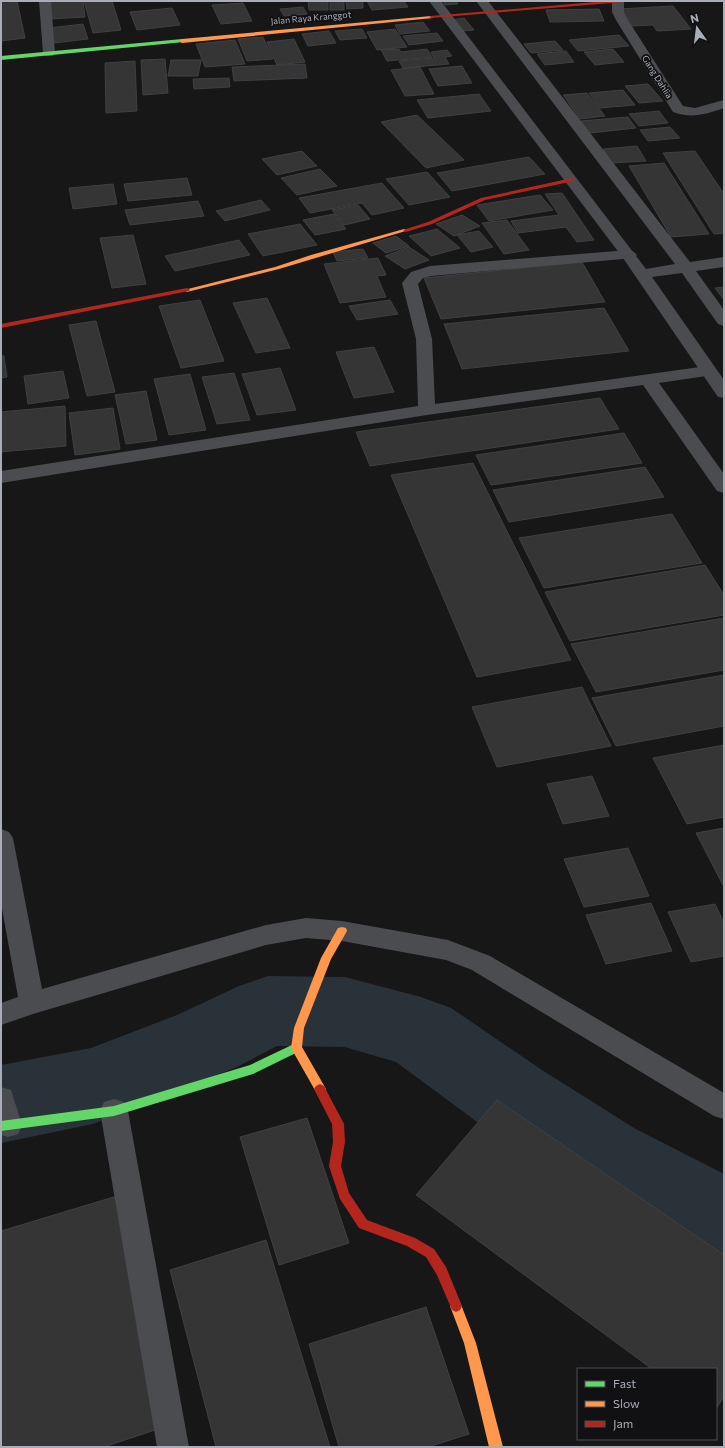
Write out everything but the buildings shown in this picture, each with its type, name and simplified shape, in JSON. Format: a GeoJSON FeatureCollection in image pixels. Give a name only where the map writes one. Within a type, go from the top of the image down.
{"type":"FeatureCollection","features":[{"type":"Feature","properties":{"kind":"street"},"geometry":{"type":"LineString","coordinates":[[45,1],[49,53]]}},
{"type":"Feature","properties":{"kind":"street"},"geometry":{"type":"LineString","coordinates":[[435,1],[451,15],[572,180],[629,255],[646,274],[724,394]]}},
{"type":"Feature","properties":{"kind":"street","name":"Gang Dahlia"},"geometry":{"type":"LineString","coordinates":[[618,1],[618,12],[622,20],[678,109],[688,112],[696,112],[724,104]]}},
{"type":"Feature","properties":{"kind":"street","name":"Jalan Raya Kranggot"},"geometry":{"type":"LineString","coordinates":[[1,58],[451,15],[485,8],[624,1]]}},
{"type":"Feature","properties":{"kind":"street"},"geometry":{"type":"LineString","coordinates":[[485,8],[681,269],[724,321]]}},
{"type":"Feature","properties":{"kind":"street"},"geometry":{"type":"LineString","coordinates":[[1,326],[209,285],[277,268],[313,256],[360,244],[430,223],[460,211],[483,199],[572,180]]}},
{"type":"Feature","properties":{"kind":"street"},"geometry":{"type":"LineString","coordinates":[[427,410],[424,339],[410,283],[417,276],[430,271],[629,255]]}},
{"type":"Feature","properties":{"kind":"street"},"geometry":{"type":"LineString","coordinates":[[646,274],[724,262]]}},
{"type":"Feature","properties":{"kind":"street"},"geometry":{"type":"LineString","coordinates":[[1,477],[427,410],[708,371]]}},
{"type":"Feature","properties":{"kind":"street"},"geometry":{"type":"LineString","coordinates":[[646,379],[724,487]]}},
{"type":"Feature","properties":{"kind":"street"},"geometry":{"type":"LineString","coordinates":[[1,838],[32,1003]]}},
{"type":"Feature","properties":{"kind":"street"},"geometry":{"type":"LineString","coordinates":[[1,1014],[32,1003],[266,935],[306,928],[342,930],[448,950],[481,963],[724,1107]]}},
{"type":"Feature","properties":{"kind":"street"},"geometry":{"type":"LineString","coordinates":[[342,930],[326,958],[299,1028],[296,1048],[327,1101],[338,1124],[339,1142],[335,1166],[344,1195],[363,1224],[411,1242],[430,1253],[442,1271],[470,1343],[496,1447]]}},
{"type":"Feature","properties":{"kind":"street"},"geometry":{"type":"LineString","coordinates":[[3,1114],[114,1111],[253,1069],[296,1048]]}},
{"type":"Feature","properties":{"kind":"street"},"geometry":{"type":"LineString","coordinates":[[114,1111],[173,1447]]}},
{"type":"Feature","properties":{"kind":"waterway"},"geometry":{"type":"LineString","coordinates":[[1,1104],[93,1086],[207,1041],[268,1011],[345,1012],[421,1033],[511,1097],[602,1157],[724,1221]]}},
{"type":"Feature","properties":{"kind":"traffic: fast"},"geometry":{"type":"LineString","coordinates":[[1,58],[182,41]]}},
{"type":"Feature","properties":{"kind":"traffic: fast"},"geometry":{"type":"LineString","coordinates":[[1,1126],[114,1111],[253,1069],[296,1048]]}},
{"type":"Feature","properties":{"kind":"traffic: slow"},"geometry":{"type":"LineString","coordinates":[[182,41],[431,17]]}},
{"type":"Feature","properties":{"kind":"traffic: slow"},"geometry":{"type":"LineString","coordinates":[[187,290],[277,268],[313,256],[406,230]]}},
{"type":"Feature","properties":{"kind":"traffic: slow"},"geometry":{"type":"LineString","coordinates":[[320,1089],[296,1048],[299,1028],[313,991],[326,958],[342,931]]}},
{"type":"Feature","properties":{"kind":"traffic: slow"},"geometry":{"type":"LineString","coordinates":[[456,1306],[470,1343],[496,1447]]}},
{"type":"Feature","properties":{"kind":"traffic: jam"},"geometry":{"type":"LineString","coordinates":[[431,17],[624,1]]}},
{"type":"Feature","properties":{"kind":"traffic: jam"},"geometry":{"type":"LineString","coordinates":[[406,230],[430,223],[483,199],[572,180]]}},
{"type":"Feature","properties":{"kind":"traffic: jam"},"geometry":{"type":"LineString","coordinates":[[1,326],[187,290]]}},
{"type":"Feature","properties":{"kind":"traffic: jam"},"geometry":{"type":"LineString","coordinates":[[320,1089],[338,1124],[339,1142],[335,1166],[344,1195],[363,1224],[411,1242],[430,1253],[442,1271],[456,1306]]}}]}
